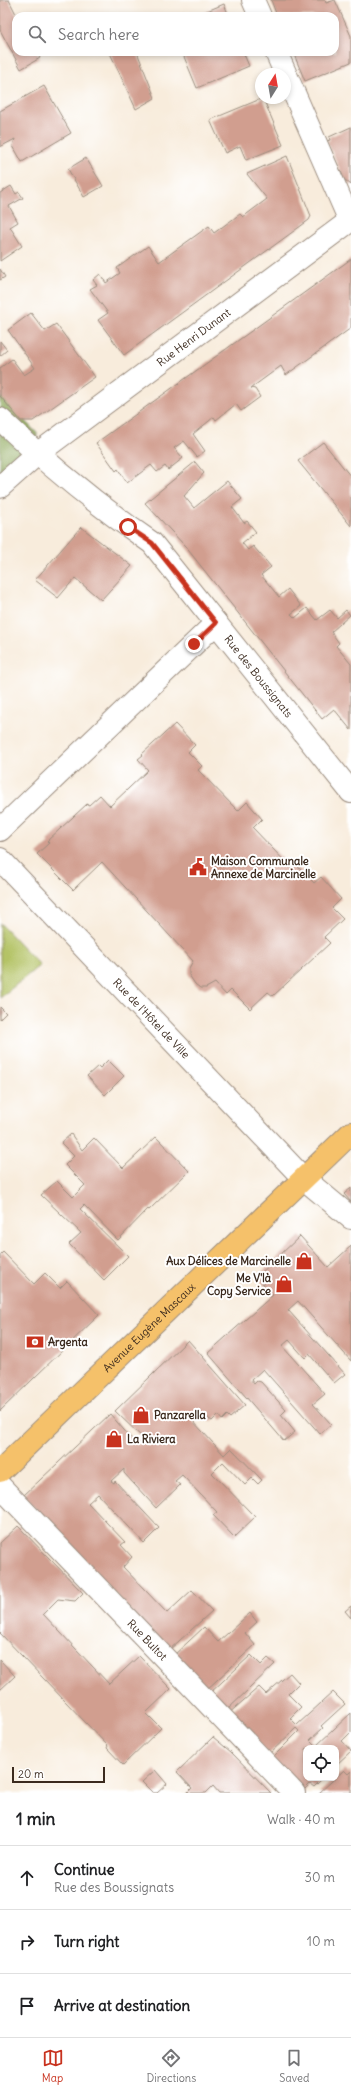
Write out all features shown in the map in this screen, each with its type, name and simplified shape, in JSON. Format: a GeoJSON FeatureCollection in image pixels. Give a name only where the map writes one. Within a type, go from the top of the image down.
{"type":"FeatureCollection","features":[{"type":"Feature","properties":{"kind":"main road","name":"Avenue Eugène Mascaux"},"geometry":{"type":"LineString","coordinates":[[0,1471],[351,1133]]}},
{"type":"Feature","properties":{"kind":"street"},"geometry":{"type":"LineString","coordinates":[[253,0],[258,12]]}},
{"type":"Feature","properties":{"kind":"street"},"geometry":{"type":"LineString","coordinates":[[278,56],[350,220]]}},
{"type":"Feature","properties":{"kind":"street","name":"Rue Henri Dunant"},"geometry":{"type":"LineString","coordinates":[[0,487],[37,454],[350,220]]}},
{"type":"Feature","properties":{"kind":"street","name":"Rue des Boussignats"},"geometry":{"type":"LineString","coordinates":[[0,419],[37,454],[128,527],[152,543],[351,792]]}},
{"type":"Feature","properties":{"kind":"street"},"geometry":{"type":"LineString","coordinates":[[0,830],[216,623]]}},
{"type":"Feature","properties":{"kind":"street","name":"Rue de l'Hôtel de Ville"},"geometry":{"type":"LineString","coordinates":[[0,859],[303,1178],[351,1218]]}},
{"type":"Feature","properties":{"kind":"street","name":"Rue Bultot"},"geometry":{"type":"LineString","coordinates":[[0,1486],[294,1793]]}},
{"type":"Feature","properties":{"kind":"green space"},"geometry":{"type":"Polygon","coordinates":[[[0,397],[37,433],[36,456],[0,487],[0,397]]]}},
{"type":"Feature","properties":{"kind":"green space"},"geometry":{"type":"Polygon","coordinates":[[[0,923],[40,965],[0,998],[0,923]]]}},
{"type":"Feature","properties":{"kind":"building"},"geometry":{"type":"Polygon","coordinates":[[[0,0],[9,0],[15,12],[12,12],[12,52],[0,30],[0,0]]]}},
{"type":"Feature","properties":{"kind":"building"},"geometry":{"type":"Polygon","coordinates":[[[271,0],[325,0],[326,3],[335,0],[351,36],[351,62],[305,81],[295,56],[339,56],[339,12],[276,12],[271,0]]]}},
{"type":"Feature","properties":{"kind":"building"},"geometry":{"type":"Polygon","coordinates":[[[224,4],[227,12],[205,12],[224,4]]]}},
{"type":"Feature","properties":{"kind":"building"},"geometry":{"type":"Polygon","coordinates":[[[14,56],[39,56],[40,58],[21,69],[14,56]]]}},
{"type":"Feature","properties":{"kind":"building"},"geometry":{"type":"Polygon","coordinates":[[[111,56],[139,56],[155,98],[136,109],[111,56]]]}},
{"type":"Feature","properties":{"kind":"building"},"geometry":{"type":"Polygon","coordinates":[[[184,56],[245,56],[249,66],[197,88],[184,56]]]}},
{"type":"Feature","properties":{"kind":"building"},"geometry":{"type":"Polygon","coordinates":[[[44,86],[71,133],[22,162],[13,146],[15,139],[0,147],[0,111],[44,86]]]}},
{"type":"Feature","properties":{"kind":"building"},"geometry":{"type":"Polygon","coordinates":[[[255,101],[255,104],[266,104],[283,145],[246,160],[240,146],[225,153],[210,120],[255,101]]]}},
{"type":"Feature","properties":{"kind":"building"},"geometry":{"type":"Polygon","coordinates":[[[351,127],[351,185],[344,179],[327,141],[330,140],[329,137],[351,127]]]}},
{"type":"Feature","properties":{"kind":"building"},"geometry":{"type":"Polygon","coordinates":[[[287,156],[311,216],[309,220],[124,355],[98,320],[108,313],[90,289],[97,285],[93,280],[100,274],[106,283],[120,273],[117,268],[148,246],[159,262],[209,226],[214,233],[240,214],[243,217],[267,199],[247,174],[287,156]]]}},
{"type":"Feature","properties":{"kind":"building"},"geometry":{"type":"Polygon","coordinates":[[[86,158],[103,186],[84,197],[68,169],[86,158]]]}},
{"type":"Feature","properties":{"kind":"building"},"geometry":{"type":"Polygon","coordinates":[[[11,186],[16,194],[19,192],[23,198],[9,206],[18,222],[10,227],[22,246],[0,261],[0,193],[11,186]]]}},
{"type":"Feature","properties":{"kind":"building"},"geometry":{"type":"Polygon","coordinates":[[[351,259],[351,328],[286,375],[281,366],[251,388],[255,389],[260,397],[241,411],[236,404],[216,420],[214,417],[193,434],[205,451],[197,457],[184,441],[174,448],[183,458],[168,470],[165,466],[157,472],[151,465],[127,483],[118,469],[116,471],[96,443],[351,259]]]}},
{"type":"Feature","properties":{"kind":"building"},"geometry":{"type":"Polygon","coordinates":[[[0,269],[5,277],[0,280],[0,269]]]}},
{"type":"Feature","properties":{"kind":"building"},"geometry":{"type":"Polygon","coordinates":[[[31,313],[45,331],[56,324],[95,377],[33,421],[21,421],[0,396],[0,368],[12,359],[24,375],[35,368],[8,330],[31,313]]]}},
{"type":"Feature","properties":{"kind":"building"},"geometry":{"type":"Polygon","coordinates":[[[0,341],[7,350],[0,356],[0,341]]]}},
{"type":"Feature","properties":{"kind":"building"},"geometry":{"type":"Polygon","coordinates":[[[323,442],[351,477],[351,526],[298,461],[323,442]]]}},
{"type":"Feature","properties":{"kind":"building"},"geometry":{"type":"Polygon","coordinates":[[[195,462],[204,473],[184,496],[194,508],[227,481],[242,499],[232,507],[244,523],[247,521],[256,532],[242,543],[248,550],[253,546],[271,567],[261,575],[279,597],[288,589],[301,606],[291,614],[295,618],[307,608],[317,620],[330,610],[337,618],[346,610],[350,615],[331,632],[339,643],[336,646],[351,664],[351,730],[334,709],[322,719],[185,546],[145,503],[195,462]]]}},
{"type":"Feature","properties":{"kind":"building"},"geometry":{"type":"Polygon","coordinates":[[[81,527],[132,566],[101,600],[75,578],[58,598],[35,580],[81,527]]]}},
{"type":"Feature","properties":{"kind":"building","name":"Maison Communale Annexe de Marcinelle"},"geometry":{"type":"Polygon","coordinates":[[[175,724],[195,745],[188,752],[202,766],[198,770],[238,811],[247,802],[262,819],[253,828],[292,869],[296,865],[314,883],[321,877],[341,899],[332,908],[343,919],[324,937],[330,943],[273,996],[268,992],[250,1009],[231,990],[226,995],[215,983],[206,988],[200,988],[195,984],[189,975],[189,968],[193,961],[102,862],[73,890],[37,854],[49,843],[47,841],[87,804],[89,805],[100,795],[110,806],[148,770],[138,759],[175,724]]]}},
{"type":"Feature","properties":{"kind":"building"},"geometry":{"type":"Polygon","coordinates":[[[0,1007],[6,1013],[0,1019],[0,1007]]]}},
{"type":"Feature","properties":{"kind":"building"},"geometry":{"type":"Polygon","coordinates":[[[108,1060],[124,1076],[105,1095],[87,1076],[98,1066],[100,1068],[108,1060]]]}},
{"type":"Feature","properties":{"kind":"building"},"geometry":{"type":"Polygon","coordinates":[[[71,1134],[82,1150],[94,1138],[123,1168],[156,1137],[189,1171],[149,1210],[148,1209],[118,1240],[84,1205],[80,1209],[128,1256],[104,1280],[69,1244],[81,1233],[41,1195],[57,1181],[73,1197],[85,1185],[65,1165],[74,1156],[61,1143],[71,1134]]]}},
{"type":"Feature","properties":{"kind":"building"},"geometry":{"type":"Polygon","coordinates":[[[351,1188],[351,1202],[344,1194],[351,1188]]]}},
{"type":"Feature","properties":{"kind":"building"},"geometry":{"type":"Polygon","coordinates":[[[300,1236],[328,1267],[351,1246],[351,1361],[298,1301],[288,1310],[345,1374],[334,1383],[309,1354],[305,1358],[289,1340],[282,1346],[325,1394],[313,1404],[331,1424],[320,1434],[263,1369],[251,1380],[254,1384],[257,1381],[261,1382],[286,1410],[281,1415],[295,1432],[284,1441],[208,1353],[273,1295],[257,1277],[300,1236]]]}},
{"type":"Feature","properties":{"kind":"building"},"geometry":{"type":"Polygon","coordinates":[[[3,1252],[34,1284],[45,1273],[60,1288],[67,1281],[99,1315],[0,1411],[0,1255],[3,1252]]]}},
{"type":"Feature","properties":{"kind":"building"},"geometry":{"type":"Polygon","coordinates":[[[188,1340],[245,1405],[230,1418],[227,1415],[222,1420],[218,1415],[212,1421],[201,1414],[192,1420],[224,1455],[231,1448],[262,1480],[258,1484],[252,1478],[245,1485],[223,1462],[212,1473],[255,1517],[234,1537],[213,1515],[217,1512],[182,1475],[175,1481],[180,1485],[156,1508],[124,1473],[124,1469],[111,1481],[114,1483],[115,1481],[159,1528],[144,1543],[98,1494],[88,1503],[125,1542],[121,1545],[132,1557],[123,1567],[167,1613],[192,1590],[212,1611],[168,1651],[23,1496],[110,1414],[137,1445],[145,1440],[115,1411],[188,1340]]]}},
{"type":"Feature","properties":{"kind":"building"},"geometry":{"type":"Polygon","coordinates":[[[18,1526],[83,1593],[75,1601],[58,1599],[43,1614],[109,1684],[139,1656],[171,1689],[146,1713],[161,1728],[123,1765],[107,1748],[108,1746],[0,1633],[0,1543],[18,1526]]]}},
{"type":"Feature","properties":{"kind":"building"},"geometry":{"type":"Polygon","coordinates":[[[351,1606],[351,1618],[345,1611],[351,1606]]]}},
{"type":"Feature","properties":{"kind":"building"},"geometry":{"type":"Polygon","coordinates":[[[250,1613],[257,1622],[245,1633],[255,1645],[205,1691],[173,1656],[204,1627],[218,1642],[250,1613]]]}},
{"type":"Feature","properties":{"kind":"building"},"geometry":{"type":"Polygon","coordinates":[[[251,1655],[261,1665],[268,1658],[275,1664],[225,1712],[209,1694],[251,1655]]]}},
{"type":"Feature","properties":{"kind":"building"},"geometry":{"type":"Polygon","coordinates":[[[0,1660],[15,1676],[0,1690],[0,1660]]]}},
{"type":"Feature","properties":{"kind":"building"},"geometry":{"type":"Polygon","coordinates":[[[290,1673],[299,1683],[288,1694],[301,1707],[290,1718],[297,1725],[333,1692],[345,1704],[321,1726],[323,1728],[310,1740],[315,1745],[303,1745],[303,1781],[320,1781],[314,1787],[310,1784],[302,1792],[271,1759],[299,1731],[296,1728],[267,1756],[228,1714],[259,1687],[266,1694],[290,1673]]]}},
{"type":"Feature","properties":{"kind":"building"},"geometry":{"type":"Polygon","coordinates":[[[351,1713],[351,1732],[342,1741],[351,1751],[339,1762],[339,1745],[317,1745],[351,1713]]]}},
{"type":"Feature","properties":{"kind":"building"},"geometry":{"type":"Polygon","coordinates":[[[213,1737],[231,1752],[271,1793],[219,1793],[213,1786],[206,1793],[187,1793],[192,1788],[177,1772],[213,1737]]]}},
{"type":"Feature","properties":{"kind":"building"},"geometry":{"type":"Polygon","coordinates":[[[155,1770],[167,1784],[157,1793],[153,1793],[142,1782],[155,1770]]]}},
{"type":"Feature","properties":{"kind":"building"},"geometry":{"type":"Polygon","coordinates":[[[344,1770],[348,1774],[351,1771],[351,1793],[319,1793],[332,1781],[339,1781],[339,1775],[344,1770]]]}},
{"type":"Feature","properties":{"kind":"place","name":"Maison Communale Annexe de Marcinelle"},"geometry":{"type":"Point","coordinates":[198,867]}},
{"type":"Feature","properties":{"kind":"place","name":"Aux Délices de Marcinelle"},"geometry":{"type":"Point","coordinates":[304,1261]}},
{"type":"Feature","properties":{"kind":"place","name":"Me V'là Copy Service"},"geometry":{"type":"Point","coordinates":[284,1284]}},
{"type":"Feature","properties":{"kind":"place","name":"Argenta"},"geometry":{"type":"Point","coordinates":[35,1342]}},
{"type":"Feature","properties":{"kind":"place","name":"Panzarella"},"geometry":{"type":"Point","coordinates":[141,1415]}},
{"type":"Feature","properties":{"kind":"place","name":"La Riviera"},"geometry":{"type":"Point","coordinates":[114,1439]}},
{"type":"Feature","properties":{"kind":"route"},"geometry":{"type":"LineString","coordinates":[[128,527],[152,543],[216,623],[194,644]]}}]}
